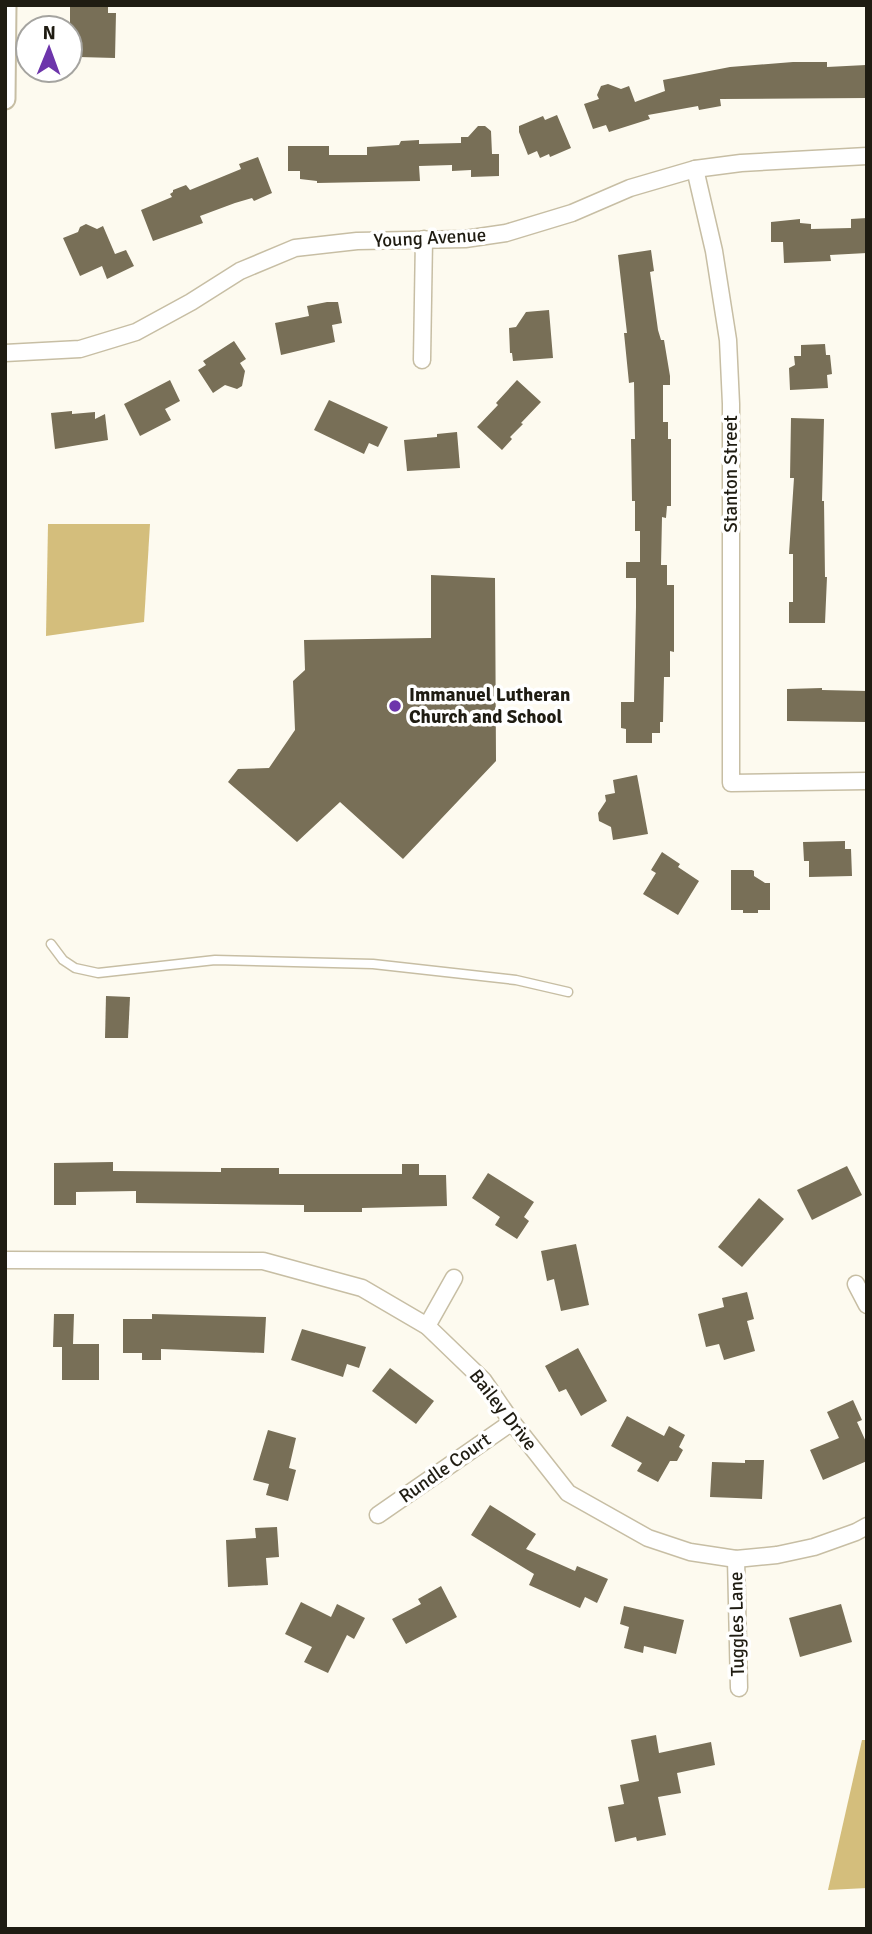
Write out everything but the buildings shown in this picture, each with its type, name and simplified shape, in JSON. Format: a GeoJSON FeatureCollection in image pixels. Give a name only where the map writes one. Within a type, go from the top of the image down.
{"type":"FeatureCollection","features":[{"type":"Feature","properties":{"kind":"street"},"geometry":{"type":"LineString","coordinates":[[5,99],[6,5]]}},
{"type":"Feature","properties":{"kind":"street","name":"Young Avenue"},"geometry":{"type":"LineString","coordinates":[[5,353],[80,349],[136,332],[240,271],[295,248],[357,241],[465,239],[506,233],[572,213],[630,188],[695,169],[741,163],[867,156]]}},
{"type":"Feature","properties":{"kind":"street","name":"Stanton Street"},"geometry":{"type":"LineString","coordinates":[[695,169],[714,251],[728,340],[731,404],[731,783],[867,781]]}},
{"type":"Feature","properties":{"kind":"street"},"geometry":{"type":"LineString","coordinates":[[422,359],[424,239]]}},
{"type":"Feature","properties":{"kind":"street","name":"Bailey Drive"},"geometry":{"type":"LineString","coordinates":[[5,1260],[263,1261],[362,1288],[427,1326],[483,1380],[568,1493],[648,1538],[691,1552],[736,1559],[777,1555],[814,1547],[867,1526]]}},
{"type":"Feature","properties":{"kind":"street"},"geometry":{"type":"LineString","coordinates":[[427,1326],[454,1278]]}},
{"type":"Feature","properties":{"kind":"street"},"geometry":{"type":"LineString","coordinates":[[856,1284],[867,1306]]}},
{"type":"Feature","properties":{"kind":"street","name":"Rundle Court"},"geometry":{"type":"LineString","coordinates":[[378,1515],[512,1422]]}},
{"type":"Feature","properties":{"kind":"street","name":"Tuggles Lane"},"geometry":{"type":"LineString","coordinates":[[736,1559],[739,1688]]}},
{"type":"Feature","properties":{"kind":"lane"},"geometry":{"type":"LineString","coordinates":[[51,944],[62,960],[75,968],[98,973],[215,960],[373,964],[516,980],[568,992]]}},
{"type":"Feature","properties":{"kind":"shaded area"},"geometry":{"type":"Polygon","coordinates":[[[48,524],[150,524],[144,622],[46,636],[48,524]]]}},
{"type":"Feature","properties":{"kind":"shaded area"},"geometry":{"type":"Polygon","coordinates":[[[862,1740],[867,1740],[867,1888],[828,1890],[862,1740]]]}},
{"type":"Feature","properties":{"kind":"place","name":"Immanuel Lutheran Church and School"},"geometry":{"type":"Point","coordinates":[395,706]}}]}
